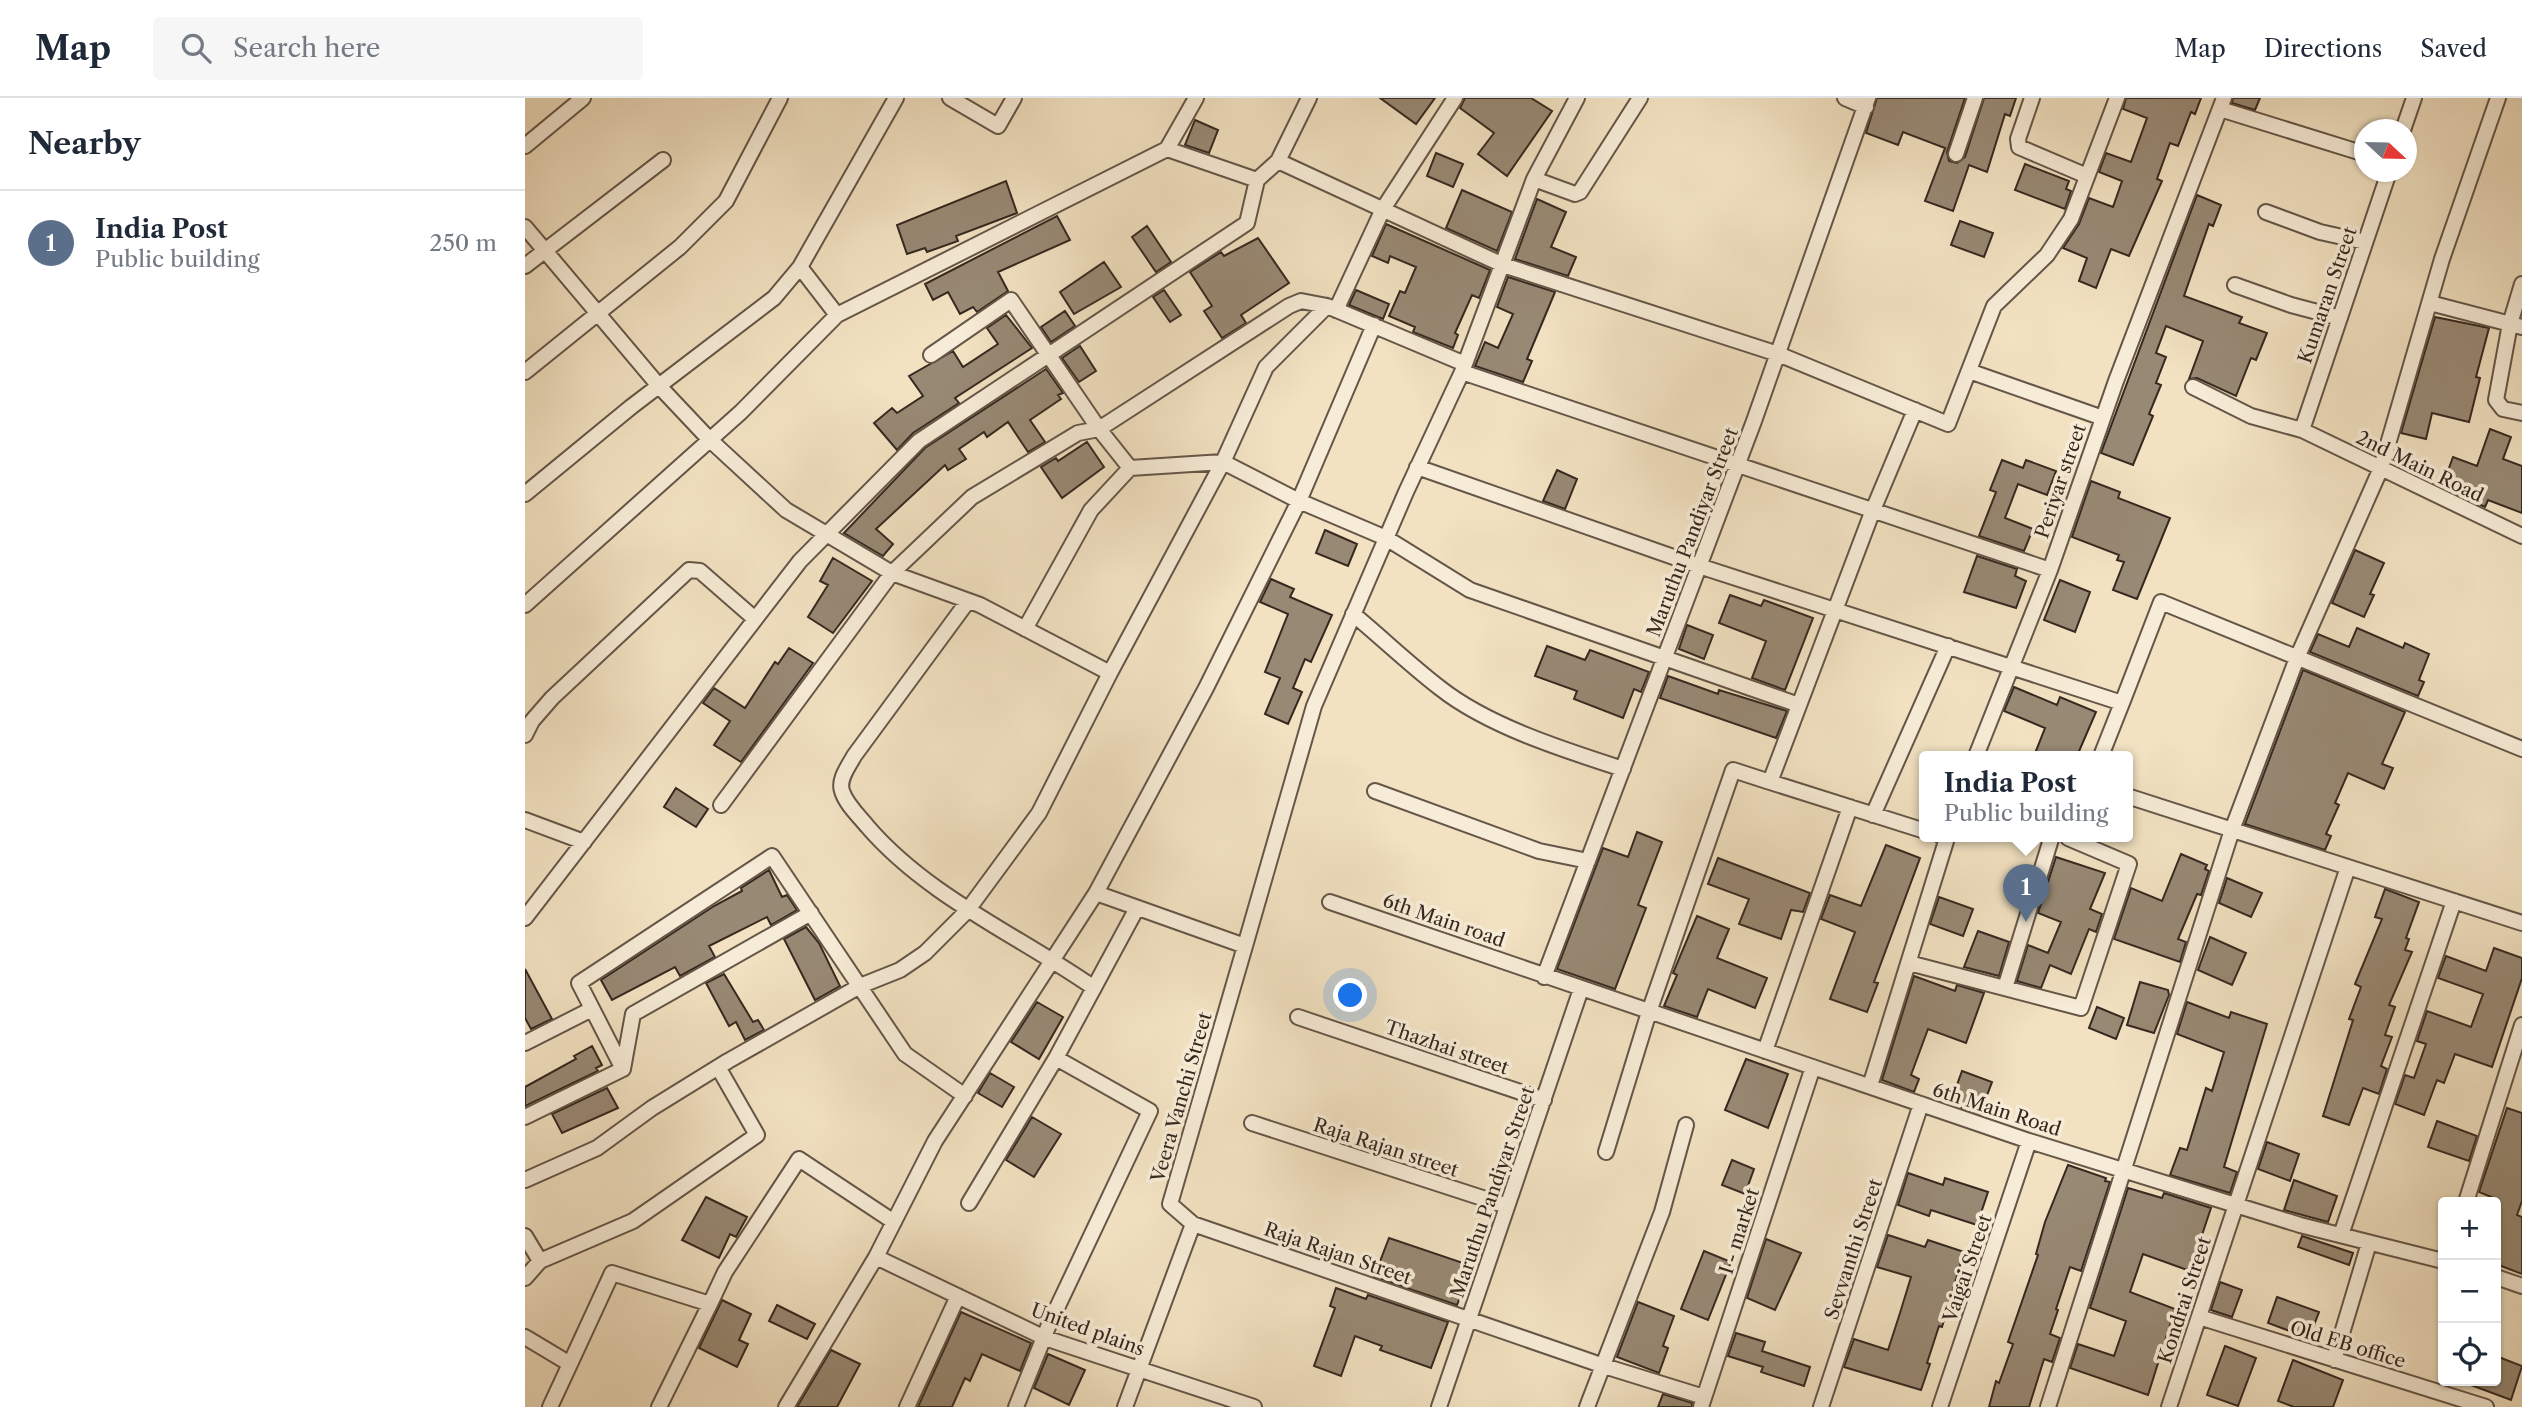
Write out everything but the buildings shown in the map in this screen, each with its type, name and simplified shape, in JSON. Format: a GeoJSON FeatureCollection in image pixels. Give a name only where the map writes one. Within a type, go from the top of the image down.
{"type":"FeatureCollection","features":[{"type":"Feature","properties":{"kind":"street"},"geometry":{"type":"LineString","coordinates":[[525,146],[583,98]]}},
{"type":"Feature","properties":{"kind":"street"},"geometry":{"type":"LineString","coordinates":[[525,372],[680,247],[726,201],[780,98]]}},
{"type":"Feature","properties":{"kind":"street"},"geometry":{"type":"LineString","coordinates":[[525,494],[774,298],[800,267],[896,98]]}},
{"type":"Feature","properties":{"kind":"street"},"geometry":{"type":"LineString","coordinates":[[950,98],[998,126],[1014,98]]}},
{"type":"Feature","properties":{"kind":"street"},"geometry":{"type":"LineString","coordinates":[[525,605],[709,439],[837,315],[1167,149],[1196,98]]}},
{"type":"Feature","properties":{"kind":"street"},"geometry":{"type":"LineString","coordinates":[[525,918],[800,561],[919,441],[1047,353],[1247,223],[1257,180],[1278,161],[1309,98]]}},
{"type":"Feature","properties":{"kind":"street"},"geometry":{"type":"LineString","coordinates":[[525,1180],[597,1148],[652,1108],[718,1067],[860,986],[914,961],[967,911],[1039,813],[1109,673],[1223,462],[1266,368],[1331,308],[1383,209],[1455,98]]}},
{"type":"Feature","properties":{"kind":"street"},"geometry":{"type":"LineString","coordinates":[[1095,893],[1245,946],[1314,706],[1385,538],[1464,368],[1534,179],[1577,98]]}},
{"type":"Feature","properties":{"kind":"street"},"geometry":{"type":"LineString","coordinates":[[1534,179],[1575,194],[1580,192],[1640,98]]}},
{"type":"Feature","properties":{"kind":"street"},"geometry":{"type":"LineString","coordinates":[[1845,98],[1867,102]]}},
{"type":"Feature","properties":{"kind":"street"},"geometry":{"type":"LineString","coordinates":[[1956,153],[1975,98]]}},
{"type":"Feature","properties":{"kind":"street"},"geometry":{"type":"LineString","coordinates":[[2032,98],[2018,139],[2019,147],[2087,176]]}},
{"type":"Feature","properties":{"kind":"street"},"geometry":{"type":"LineString","coordinates":[[1278,161],[1503,265],[1778,354],[1948,424],[1994,306],[2047,255],[2071,219],[2117,98]]}},
{"type":"Feature","properties":{"kind":"street"},"geometry":{"type":"LineString","coordinates":[[2407,119],[2414,98]]}},
{"type":"Feature","properties":{"kind":"street"},"geometry":{"type":"LineString","coordinates":[[2048,1407],[2232,830],[2297,657],[2381,468],[2430,303],[2498,98]]}},
{"type":"Feature","properties":{"kind":"street","name":"Maruthu Pandiyar Street"},"geometry":{"type":"LineString","coordinates":[[1544,977],[1738,464],[1867,102]]}},
{"type":"Feature","properties":{"kind":"street"},"geometry":{"type":"LineString","coordinates":[[2222,104],[2354,150]]}},
{"type":"Feature","properties":{"kind":"street","name":"Periyar street"},"geometry":{"type":"LineString","coordinates":[[721,805],[892,573],[972,497],[1078,433],[1099,429],[1289,306],[1301,302],[1331,308],[1374,325],[1464,368],[2050,570],[2103,418],[2222,104]]}},
{"type":"Feature","properties":{"kind":"street"},"geometry":{"type":"LineString","coordinates":[[1167,149],[1257,180]]}},
{"type":"Feature","properties":{"kind":"street"},"geometry":{"type":"LineString","coordinates":[[525,267],[663,160]]}},
{"type":"Feature","properties":{"kind":"street","name":"Kumaran Street"},"geometry":{"type":"LineString","coordinates":[[2302,430],[2386,182]]}},
{"type":"Feature","properties":{"kind":"street"},"geometry":{"type":"LineString","coordinates":[[2266,212],[2320,232],[2365,242]]}},
{"type":"Feature","properties":{"kind":"street"},"geometry":{"type":"LineString","coordinates":[[525,227],[659,386],[709,439],[786,510],[892,573],[968,601],[1109,673]]}},
{"type":"Feature","properties":{"kind":"street"},"geometry":{"type":"LineString","coordinates":[[800,267],[837,315]]}},
{"type":"Feature","properties":{"kind":"street"},"geometry":{"type":"LineString","coordinates":[[2522,284],[2516,326],[2496,400],[2503,409],[2522,413]]}},
{"type":"Feature","properties":{"kind":"street"},"geometry":{"type":"LineString","coordinates":[[2235,285],[2291,305],[2340,318]]}},
{"type":"Feature","properties":{"kind":"street"},"geometry":{"type":"LineString","coordinates":[[931,355],[1011,300],[1099,429],[1131,468]]}},
{"type":"Feature","properties":{"kind":"street"},"geometry":{"type":"LineString","coordinates":[[2430,303],[2516,326]]}},
{"type":"Feature","properties":{"kind":"street"},"geometry":{"type":"LineString","coordinates":[[786,1407],[876,1257],[935,1141],[1095,893],[1206,688],[1299,501],[1374,325]]}},
{"type":"Feature","properties":{"kind":"street"},"geometry":{"type":"LineString","coordinates":[[1969,371],[2103,418]]}},
{"type":"Feature","properties":{"kind":"street","name":"2nd Main Road"},"geometry":{"type":"LineString","coordinates":[[2193,387],[2251,416],[2302,430],[2522,536]]}},
{"type":"Feature","properties":{"kind":"street"},"geometry":{"type":"LineString","coordinates":[[1770,782],[1873,510],[1915,410]]}},
{"type":"Feature","properties":{"kind":"street"},"geometry":{"type":"LineString","coordinates":[[1025,629],[1091,510],[1131,468],[1223,462],[1299,501],[1385,538],[1470,590],[1799,705]]}},
{"type":"Feature","properties":{"kind":"street"},"geometry":{"type":"LineString","coordinates":[[1417,467],[1699,566],[2122,703]]}},
{"type":"Feature","properties":{"kind":"street"},"geometry":{"type":"LineString","coordinates":[[525,735],[552,698],[689,570],[700,571],[755,619]]}},
{"type":"Feature","properties":{"kind":"street"},"geometry":{"type":"LineString","coordinates":[[1978,751],[2050,570]]}},
{"type":"Feature","properties":{"kind":"street"},"geometry":{"type":"LineString","coordinates":[[968,601],[854,756],[843,777],[841,789],[851,808],[885,847],[967,911],[1053,959],[1094,988]]}},
{"type":"Feature","properties":{"kind":"street"},"geometry":{"type":"LineString","coordinates":[[2103,751],[2161,602],[2522,749]]}},
{"type":"Feature","properties":{"kind":"street"},"geometry":{"type":"LineString","coordinates":[[1353,614],[1441,690],[1526,734],[1623,769]]}},
{"type":"Feature","properties":{"kind":"street"},"geometry":{"type":"LineString","coordinates":[[1873,815],[1948,646]]}},
{"type":"Feature","properties":{"kind":"street"},"geometry":{"type":"LineString","coordinates":[[1606,1152],[1649,1012],[1733,770],[1919,829]]}},
{"type":"Feature","properties":{"kind":"street"},"geometry":{"type":"LineString","coordinates":[[1375,791],[1539,851],[1588,862]]}},
{"type":"Feature","properties":{"kind":"street"},"geometry":{"type":"LineString","coordinates":[[2133,798],[2522,923]]}},
{"type":"Feature","properties":{"kind":"street"},"geometry":{"type":"LineString","coordinates":[[1765,1051],[1850,807]]}},
{"type":"Feature","properties":{"kind":"street"},"geometry":{"type":"LineString","coordinates":[[525,820],[584,842]]}},
{"type":"Feature","properties":{"kind":"street"},"geometry":{"type":"LineString","coordinates":[[1870,1086],[1945,842]]}},
{"type":"Feature","properties":{"kind":"street"},"geometry":{"type":"LineString","coordinates":[[2005,988],[2050,842]]}},
{"type":"Feature","properties":{"kind":"street"},"geometry":{"type":"LineString","coordinates":[[1909,963],[2081,1008],[2129,864],[2077,842]]}},
{"type":"Feature","properties":{"kind":"street"},"geometry":{"type":"LineString","coordinates":[[623,1069],[579,983],[772,856],[905,1054],[965,1096]]}},
{"type":"Feature","properties":{"kind":"street","name":"Kondrai Street"},"geometry":{"type":"LineString","coordinates":[[2169,1407],[2348,867]]}},
{"type":"Feature","properties":{"kind":"street"},"geometry":{"type":"LineString","coordinates":[[2341,1236],[2454,901]]}},
{"type":"Feature","properties":{"kind":"street","name":"6th Main road"},"geometry":{"type":"LineString","coordinates":[[1330,902],[1544,977]]}},
{"type":"Feature","properties":{"kind":"street"},"geometry":{"type":"LineString","coordinates":[[969,1203],[1056,1058],[1137,908]]}},
{"type":"Feature","properties":{"kind":"street"},"geometry":{"type":"LineString","coordinates":[[623,1069],[633,1014],[811,913]]}},
{"type":"Feature","properties":{"kind":"street","name":"Veera Vanchi Street"},"geometry":{"type":"LineString","coordinates":[[1193,1224],[1170,1204],[1245,946]]}},
{"type":"Feature","properties":{"kind":"street","name":"6th Main Road"},"geometry":{"type":"LineString","coordinates":[[1544,977],[2029,1141],[2341,1236],[2439,1260]]}},
{"type":"Feature","properties":{"kind":"street","name":"Maruthu Pandiyar Street"},"geometry":{"type":"LineString","coordinates":[[1439,1407],[1581,989]]}},
{"type":"Feature","properties":{"kind":"street"},"geometry":{"type":"LineString","coordinates":[[525,1043],[592,1009]]}},
{"type":"Feature","properties":{"kind":"street","name":"Thazhai street"},"geometry":{"type":"LineString","coordinates":[[1298,1017],[1543,1100]]}},
{"type":"Feature","properties":{"kind":"street"},"geometry":{"type":"LineString","coordinates":[[2468,1197],[2522,1025]]}},
{"type":"Feature","properties":{"kind":"street"},"geometry":{"type":"LineString","coordinates":[[1016,1407],[1150,1111],[1056,1058]]}},
{"type":"Feature","properties":{"kind":"street"},"geometry":{"type":"LineString","coordinates":[[525,1278],[540,1261],[633,1221],[757,1135],[718,1067]]}},
{"type":"Feature","properties":{"kind":"street","name":"I - market"},"geometry":{"type":"LineString","coordinates":[[1703,1402],[1814,1067]]}},
{"type":"Feature","properties":{"kind":"street"},"geometry":{"type":"LineString","coordinates":[[525,1117],[623,1069]]}},
{"type":"Feature","properties":{"kind":"street","name":"Sevvanthi Street"},"geometry":{"type":"LineString","coordinates":[[1821,1407],[1921,1104]]}},
{"type":"Feature","properties":{"kind":"street","name":"Raja Rajan street"},"geometry":{"type":"LineString","coordinates":[[1252,1123],[1507,1206]]}},
{"type":"Feature","properties":{"kind":"street"},"geometry":{"type":"LineString","coordinates":[[1587,1407],[1662,1212],[1686,1125]]}},
{"type":"Feature","properties":{"kind":"street","name":"Vaigai Street"},"geometry":{"type":"LineString","coordinates":[[1940,1407],[2029,1141]]}},
{"type":"Feature","properties":{"kind":"street"},"geometry":{"type":"LineString","coordinates":[[659,1407],[725,1272],[799,1159],[894,1222]]}},
{"type":"Feature","properties":{"kind":"street"},"geometry":{"type":"LineString","coordinates":[[1125,1407],[1193,1224]]}},
{"type":"Feature","properties":{"kind":"street","name":"Raja Rajan Street"},"geometry":{"type":"LineString","coordinates":[[1193,1224],[1604,1366]]}},
{"type":"Feature","properties":{"kind":"street"},"geometry":{"type":"LineString","coordinates":[[525,1236],[540,1261]]}},
{"type":"Feature","properties":{"kind":"street"},"geometry":{"type":"LineString","coordinates":[[2334,1360],[2369,1243]]}},
{"type":"Feature","properties":{"kind":"street","name":"United plains"},"geometry":{"type":"LineString","coordinates":[[876,1257],[1045,1338],[1139,1368],[1234,1403],[1254,1407]]}},
{"type":"Feature","properties":{"kind":"street"},"geometry":{"type":"LineString","coordinates":[[551,1407],[607,1278],[612,1273],[710,1304]]}},
{"type":"Feature","properties":{"kind":"street"},"geometry":{"type":"LineString","coordinates":[[2501,1280],[2522,1286]]}},
{"type":"Feature","properties":{"kind":"street"},"geometry":{"type":"LineString","coordinates":[[907,1407],[958,1296]]}},
{"type":"Feature","properties":{"kind":"street","name":"Old EB office"},"geometry":{"type":"LineString","coordinates":[[2199,1317],[2486,1407]]}},
{"type":"Feature","properties":{"kind":"street"},"geometry":{"type":"LineString","coordinates":[[525,1337],[570,1364]]}},
{"type":"Feature","properties":{"kind":"street"},"geometry":{"type":"LineString","coordinates":[[1604,1366],[1703,1402]]}},
{"type":"Feature","properties":{"kind":"place","name":"India Post"},"geometry":{"type":"Point","coordinates":[2026,922]}}]}
